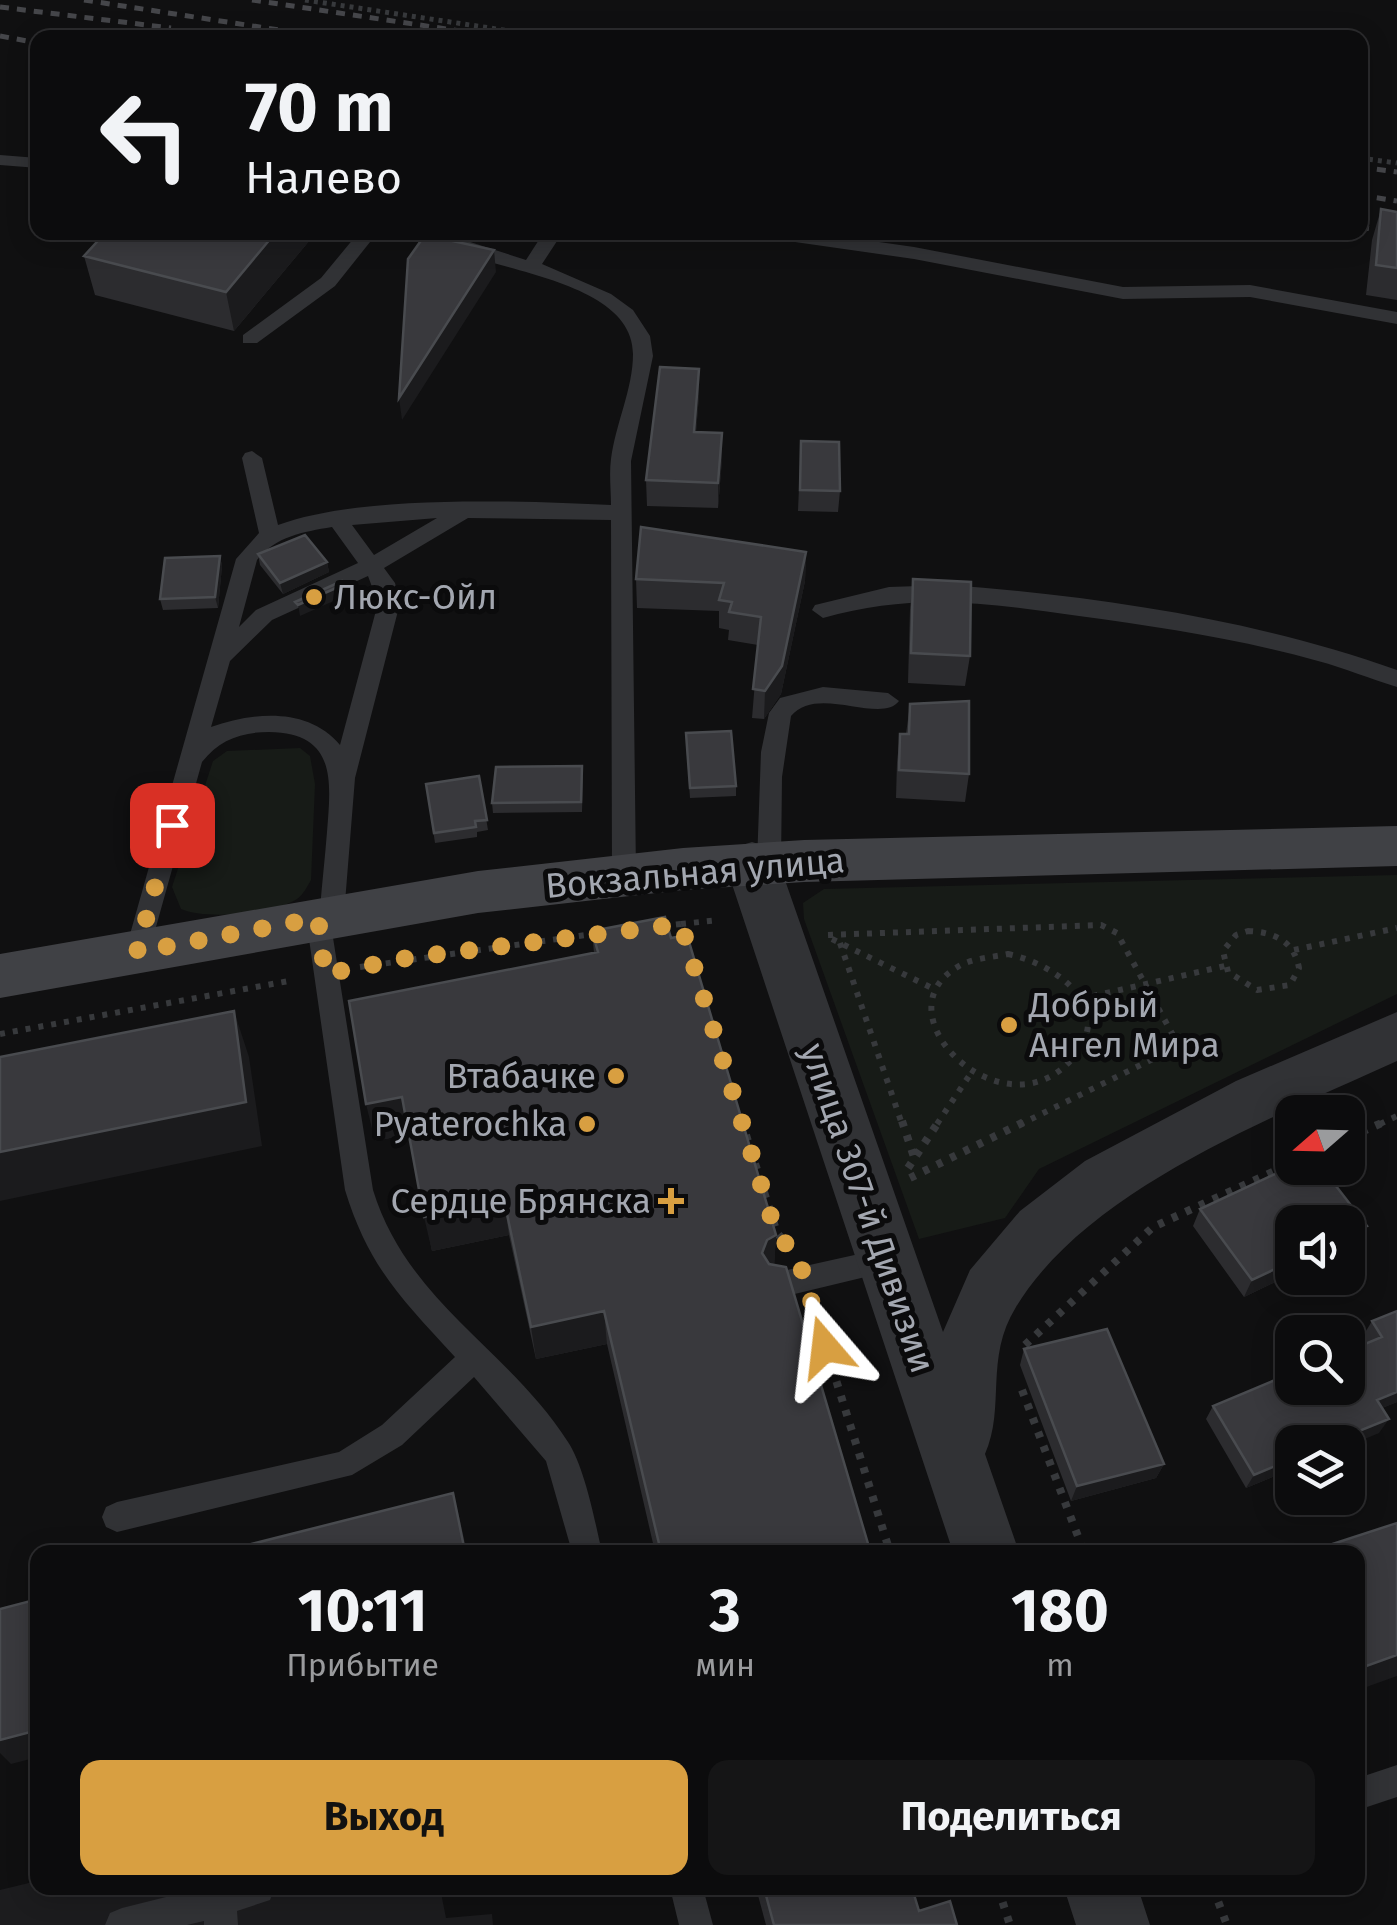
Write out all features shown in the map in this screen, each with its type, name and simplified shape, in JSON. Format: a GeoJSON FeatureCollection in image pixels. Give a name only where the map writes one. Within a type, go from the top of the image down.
{"type":"FeatureCollection","features":[{"type":"Feature","properties":{"kind":"main road","name":"Вокзальная улица"},"geometry":{"type":"LineString","coordinates":[[0,976],[325,917],[624,874],[760,863],[1397,846]]}},
{"type":"Feature","properties":{"kind":"street","name":"улица 307-й Дивизии"},"geometry":{"type":"LineString","coordinates":[[760,863],[886,1260],[979,1531]]}},
{"type":"Feature","properties":{"kind":"street"},"geometry":{"type":"LineString","coordinates":[[979,1531],[958,1432],[960,1379],[971,1331],[987,1294],[1014,1259],[1052,1220],[1094,1186],[1157,1149],[1397,1035]]}},
{"type":"Feature","properties":{"kind":"street"},"geometry":{"type":"LineString","coordinates":[[1103,1895],[1113,1925]]}},
{"type":"Feature","properties":{"kind":"lane"},"geometry":{"type":"LineString","coordinates":[[0,160],[30,162]]}},
{"type":"Feature","properties":{"kind":"lane"},"geometry":{"type":"LineString","coordinates":[[250,339],[328,282],[362,240]]}},
{"type":"Feature","properties":{"kind":"lane"},"geometry":{"type":"LineString","coordinates":[[446,240],[532,264],[604,298],[626,314],[640,336],[643,356],[621,460],[624,874]]}},
{"type":"Feature","properties":{"kind":"lane"},"geometry":{"type":"LineString","coordinates":[[532,264],[548,240]]}},
{"type":"Feature","properties":{"kind":"lane"},"geometry":{"type":"LineString","coordinates":[[823,240],[914,253],[1123,293],[1250,291],[1397,318]]}},
{"type":"Feature","properties":{"kind":"lane"},"geometry":{"type":"LineString","coordinates":[[252,458],[270,536]]}},
{"type":"Feature","properties":{"kind":"lane"},"geometry":{"type":"LineString","coordinates":[[137,952],[223,656],[247,559],[270,536],[336,519],[532,509],[620,513]]}},
{"type":"Feature","properties":{"kind":"lane"},"geometry":{"type":"LineString","coordinates":[[223,656],[264,614],[373,566],[464,513]]}},
{"type":"Feature","properties":{"kind":"lane"},"geometry":{"type":"LineString","coordinates":[[336,519],[384,582],[389,603],[343,778],[325,917],[325,974],[359,1190],[372,1232],[396,1273],[558,1454],[586,1545]]}},
{"type":"Feature","properties":{"kind":"lane"},"geometry":{"type":"LineString","coordinates":[[824,610],[863,599],[930,592],[1045,604],[1238,635],[1333,656],[1397,679]]}},
{"type":"Feature","properties":{"kind":"lane"},"geometry":{"type":"LineString","coordinates":[[760,863],[773,735],[780,709],[790,702],[817,697],[888,701]]}},
{"type":"Feature","properties":{"kind":"lane"},"geometry":{"type":"LineString","coordinates":[[191,759],[208,740],[230,729],[297,727],[316,735],[331,749],[343,778]]}},
{"type":"Feature","properties":{"kind":"lane"},"geometry":{"type":"LineString","coordinates":[[791,1282],[886,1260]]}},
{"type":"Feature","properties":{"kind":"lane"},"geometry":{"type":"LineString","coordinates":[[117,1517],[342,1464],[368,1453],[474,1358]]}},
{"type":"Feature","properties":{"kind":"lane"},"geometry":{"type":"LineString","coordinates":[[1365,1792],[1397,1782]]}},
{"type":"Feature","properties":{"kind":"lane"},"geometry":{"type":"LineString","coordinates":[[122,1925],[220,1913],[247,1895]]}},
{"type":"Feature","properties":{"kind":"lane"},"geometry":{"type":"LineString","coordinates":[[688,1895],[696,1925]]}},
{"type":"Feature","properties":{"kind":"path"},"geometry":{"type":"LineString","coordinates":[[305,0],[503,30]]}},
{"type":"Feature","properties":{"kind":"path"},"geometry":{"type":"LineString","coordinates":[[1368,159],[1397,164]]}},
{"type":"Feature","properties":{"kind":"path"},"geometry":{"type":"LineString","coordinates":[[646,928],[681,924],[692,960]]}},
{"type":"Feature","properties":{"kind":"path"},"geometry":{"type":"LineString","coordinates":[[936,990],[824,936],[1100,925],[1117,933],[1174,1037],[1163,1054],[898,1184],[972,1074]]}},
{"type":"Feature","properties":{"kind":"path"},"geometry":{"type":"LineString","coordinates":[[1294,950],[1397,928]]}},
{"type":"Feature","properties":{"kind":"path"},"geometry":{"type":"LineString","coordinates":[[0,1034],[407,958],[612,931]]}},
{"type":"Feature","properties":{"kind":"path"},"geometry":{"type":"LineString","coordinates":[[1248,931],[1273,934],[1294,950],[1297,977],[1281,990],[1246,987],[1225,966],[1223,951],[1228,942],[1248,931]]}},
{"type":"Feature","properties":{"kind":"path"},"geometry":{"type":"LineString","coordinates":[[840,943],[914,1158]]}},
{"type":"Feature","properties":{"kind":"path"},"geometry":{"type":"LineString","coordinates":[[1008,954],[1058,972],[1080,999],[1087,1032],[1080,1051],[1066,1068],[1046,1079],[1022,1084],[996,1082],[972,1074],[937,1041],[930,1019],[936,990],[960,964],[1008,954]]}},
{"type":"Feature","properties":{"kind":"path"},"geometry":{"type":"LineString","coordinates":[[1080,999],[1225,966]]}},
{"type":"Feature","properties":{"kind":"path"},"geometry":{"type":"LineString","coordinates":[[1365,1130],[1397,1116]]}},
{"type":"Feature","properties":{"kind":"path"},"geometry":{"type":"LineString","coordinates":[[743,1124],[776,1233],[798,1257],[791,1282],[887,1545]]}},
{"type":"Feature","properties":{"kind":"path"},"geometry":{"type":"LineString","coordinates":[[1016,1353],[1153,1227],[1275,1171]]}},
{"type":"Feature","properties":{"kind":"path"},"geometry":{"type":"LineString","coordinates":[[1018,1381],[1081,1545]]}},
{"type":"Feature","properties":{"kind":"path"},"geometry":{"type":"LineString","coordinates":[[1000,1895],[1010,1925]]}},
{"type":"Feature","properties":{"kind":"path"},"geometry":{"type":"LineString","coordinates":[[1216,1895],[1227,1925]]}},
{"type":"Feature","properties":{"kind":"shaded area"},"geometry":{"type":"Polygon","coordinates":[[[300,748],[310,756],[315,784],[311,880],[303,893],[286,904],[256,912],[222,915],[181,909],[172,887],[213,761],[227,751],[300,748]]]}},
{"type":"Feature","properties":{"kind":"shaded area"},"geometry":{"type":"Polygon","coordinates":[[[1397,875],[1397,994],[1039,1169],[1005,1218],[919,1239],[804,919],[803,903],[824,889],[1397,875]]]}},
{"type":"Feature","properties":{"kind":"shaded area"},"geometry":{"type":"Polygon","coordinates":[[[30,1883],[30,1895],[441,1895],[446,1918],[492,1914],[493,1925],[0,1925],[0,1890],[30,1883]]]}},
{"type":"Feature","properties":{"kind":"building"},"geometry":{"type":"Polygon","coordinates":[[[1381,209],[1397,212],[1397,268],[1376,265],[1381,209]]]}},
{"type":"Feature","properties":{"kind":"building"},"geometry":{"type":"Polygon","coordinates":[[[99,240],[269,240],[226,292],[84,256],[99,240]]]}},
{"type":"Feature","properties":{"kind":"building"},"geometry":{"type":"Polygon","coordinates":[[[421,240],[448,240],[494,250],[399,398],[408,259],[421,240]]]}},
{"type":"Feature","properties":{"kind":"building"},"geometry":{"type":"Polygon","coordinates":[[[660,367],[699,369],[694,432],[722,433],[718,483],[646,480],[660,367]]]}},
{"type":"Feature","properties":{"kind":"building"},"geometry":{"type":"Polygon","coordinates":[[[801,441],[839,442],[840,491],[800,490],[801,441]]]}},
{"type":"Feature","properties":{"kind":"building"},"geometry":{"type":"Polygon","coordinates":[[[641,527],[806,552],[782,666],[765,691],[753,689],[761,617],[729,612],[732,602],[719,600],[724,583],[636,579],[641,527]]]}},
{"type":"Feature","properties":{"kind":"building"},"geometry":{"type":"Polygon","coordinates":[[[305,535],[327,562],[280,583],[258,554],[305,535]]]}},
{"type":"Feature","properties":{"kind":"building"},"geometry":{"type":"Polygon","coordinates":[[[220,556],[215,597],[160,599],[165,558],[220,556]]]}},
{"type":"Feature","properties":{"kind":"building"},"geometry":{"type":"Polygon","coordinates":[[[913,579],[971,582],[970,656],[911,653],[913,579]]]}},
{"type":"Feature","properties":{"kind":"building"},"geometry":{"type":"Polygon","coordinates":[[[342,581],[345,584],[298,605],[295,602],[342,581]]]}},
{"type":"Feature","properties":{"kind":"building"},"geometry":{"type":"Polygon","coordinates":[[[969,701],[969,774],[899,770],[900,734],[909,734],[910,704],[969,701]]]}},
{"type":"Feature","properties":{"kind":"building"},"geometry":{"type":"Polygon","coordinates":[[[731,731],[736,786],[690,788],[686,733],[731,731]]]}},
{"type":"Feature","properties":{"kind":"building"},"geometry":{"type":"Polygon","coordinates":[[[582,766],[581,802],[492,803],[496,767],[582,766]]]}},
{"type":"Feature","properties":{"kind":"building"},"geometry":{"type":"Polygon","coordinates":[[[479,776],[487,820],[475,821],[476,827],[434,833],[426,784],[479,776]]]}},
{"type":"Feature","properties":{"kind":"building"},"geometry":{"type":"Polygon","coordinates":[[[665,917],[671,938],[687,935],[776,1235],[767,1240],[762,1253],[769,1264],[786,1267],[868,1545],[659,1545],[604,1311],[531,1327],[504,1200],[424,1217],[402,1097],[366,1104],[349,1001],[598,952],[592,931],[665,917]]]}},
{"type":"Feature","properties":{"kind":"building"},"geometry":{"type":"Polygon","coordinates":[[[234,1011],[246,1102],[0,1152],[0,1057],[234,1011]]]}},
{"type":"Feature","properties":{"kind":"building"},"geometry":{"type":"Polygon","coordinates":[[[1275,1174],[1275,1185],[1335,1185],[1351,1205],[1275,1205],[1275,1269],[1252,1280],[1200,1209],[1275,1174]]]}},
{"type":"Feature","properties":{"kind":"building"},"geometry":{"type":"Polygon","coordinates":[[[1397,1311],[1397,1392],[1377,1400],[1389,1419],[1365,1429],[1365,1425],[1275,1425],[1275,1466],[1254,1475],[1213,1406],[1275,1380],[1275,1405],[1365,1405],[1365,1344],[1382,1337],[1372,1321],[1397,1311]]]}},
{"type":"Feature","properties":{"kind":"building"},"geometry":{"type":"Polygon","coordinates":[[[1107,1329],[1164,1464],[1077,1486],[1024,1349],[1107,1329]]]}},
{"type":"Feature","properties":{"kind":"building"},"geometry":{"type":"Polygon","coordinates":[[[453,1493],[464,1545],[248,1545],[453,1493]]]}},
{"type":"Feature","properties":{"kind":"building"},"geometry":{"type":"Polygon","coordinates":[[[1397,1523],[1397,1655],[1365,1666],[1365,1545],[1329,1545],[1397,1523]]]}},
{"type":"Feature","properties":{"kind":"building"},"geometry":{"type":"Polygon","coordinates":[[[30,1601],[30,1732],[0,1740],[0,1609],[30,1601]]]}},
{"type":"Feature","properties":{"kind":"building"},"geometry":{"type":"Polygon","coordinates":[[[766,1895],[914,1895],[919,1911],[950,1901],[957,1925],[774,1925],[766,1895]]]}},
{"type":"Feature","properties":{"kind":"railway"},"geometry":{"type":"LineString","coordinates":[[84,0],[279,30]]}},
{"type":"Feature","properties":{"kind":"railway"},"geometry":{"type":"LineString","coordinates":[[252,0],[453,30]]}},
{"type":"Feature","properties":{"kind":"railway"},"geometry":{"type":"LineString","coordinates":[[0,7],[171,28]]}},
{"type":"Feature","properties":{"kind":"railway"},"geometry":{"type":"LineString","coordinates":[[0,36],[30,42]]}},
{"type":"Feature","properties":{"kind":"railway"},"geometry":{"type":"LineString","coordinates":[[1368,168],[1397,172]]}},
{"type":"Feature","properties":{"kind":"railway"},"geometry":{"type":"LineString","coordinates":[[1368,196],[1397,201]]}},
{"type":"Feature","properties":{"kind":"railway"},"geometry":{"type":"LineString","coordinates":[[1368,228],[1397,233]]}},
{"type":"Feature","properties":{"kind":"place","name":"Люкс-Ойл"},"geometry":{"type":"Point","coordinates":[314,597]}},
{"type":"Feature","properties":{"kind":"place","name":"Добрый Ангел Мира"},"geometry":{"type":"Point","coordinates":[1009,1025]}},
{"type":"Feature","properties":{"kind":"place","name":"Втабачке"},"geometry":{"type":"Point","coordinates":[616,1076]}},
{"type":"Feature","properties":{"kind":"place","name":"Pyaterochka"},"geometry":{"type":"Point","coordinates":[587,1124]}},
{"type":"Feature","properties":{"kind":"place","name":"Сердце Брянска"},"geometry":{"type":"Point","coordinates":[671,1201]}},
{"type":"Feature","properties":{"kind":"route"},"geometry":{"type":"LineString","coordinates":[[172,825],[137,952],[318,918],[325,974],[407,958],[681,924],[776,1233],[798,1257],[825,1347]]}}]}
